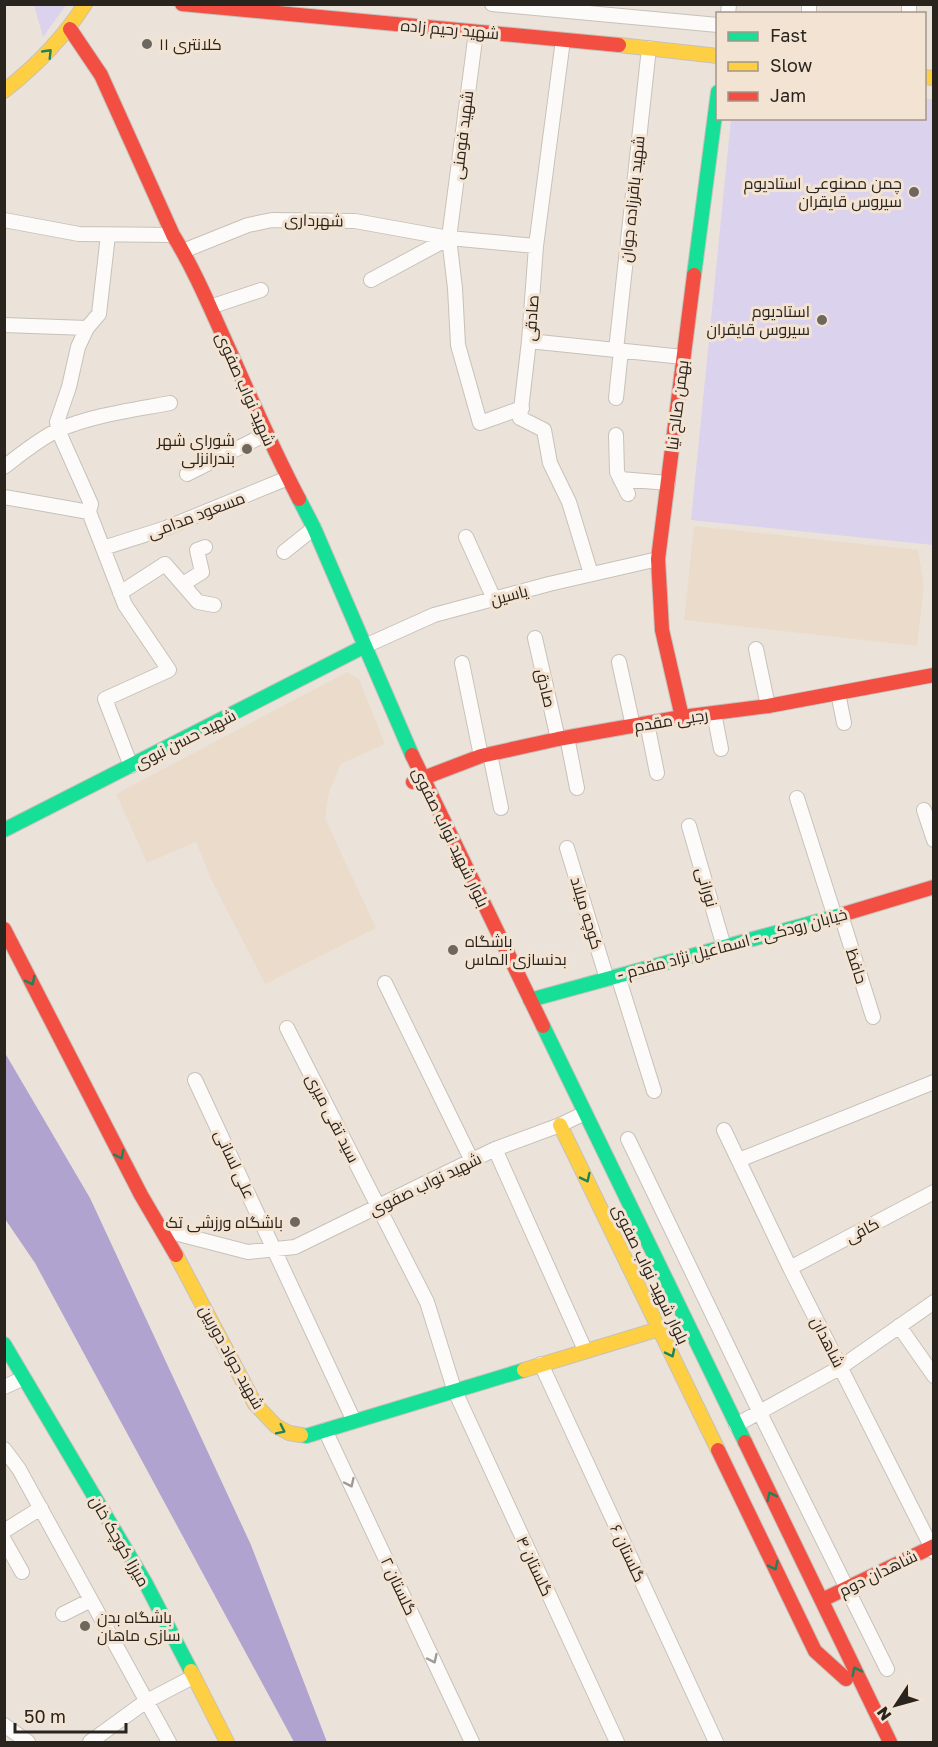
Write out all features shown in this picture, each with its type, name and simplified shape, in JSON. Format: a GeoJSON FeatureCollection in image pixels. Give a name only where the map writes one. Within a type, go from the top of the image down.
{"type":"FeatureCollection","features":[{"type":"Feature","properties":{"kind":"main road"},"geometry":{"type":"LineString","coordinates":[[5,90],[45,57],[70,29],[85,4]]}},
{"type":"Feature","properties":{"kind":"main road","name":"شهید رحیم زاده"},"geometry":{"type":"LineString","coordinates":[[182,4],[716,56]]}},
{"type":"Feature","properties":{"kind":"main road","name":"شهید نواب صفوی"},"geometry":{"type":"LineString","coordinates":[[70,29],[101,75],[173,235],[210,307],[266,434],[314,528],[411,754]]}},
{"type":"Feature","properties":{"kind":"main road","name":"بهمن صالح نیا"},"geometry":{"type":"LineString","coordinates":[[682,717],[662,630],[658,559],[716,100]]}},
{"type":"Feature","properties":{"kind":"main road","name":"شهید حسن نبوی"},"geometry":{"type":"LineString","coordinates":[[4,830],[365,646]]}},
{"type":"Feature","properties":{"kind":"main road","name":"رجبی مقدم"},"geometry":{"type":"LineString","coordinates":[[418,780],[485,755],[562,738],[682,717],[768,706],[933,675]]}},
{"type":"Feature","properties":{"kind":"main road","name":"بلوار شهید نواب صفوی"},"geometry":{"type":"LineString","coordinates":[[411,754],[418,780],[580,1115],[877,1743]]}},
{"type":"Feature","properties":{"kind":"main road","name":"بلوار شهید نواب صفوی"},"geometry":{"type":"LineString","coordinates":[[418,780],[530,1000],[580,1115],[736,1425],[890,1743]]}},
{"type":"Feature","properties":{"kind":"main road","name":"- خیابان رودکی - اسماعیل نژاد مقدم"},"geometry":{"type":"LineString","coordinates":[[530,1000],[838,916],[933,887]]}},
{"type":"Feature","properties":{"kind":"main road","name":"شهید جواد دوربین"},"geometry":{"type":"LineString","coordinates":[[4,929],[141,1195],[163,1230],[255,1404],[272,1425],[291,1434],[306,1436],[454,1389],[659,1329]]}},
{"type":"Feature","properties":{"kind":"main road"},"geometry":{"type":"LineString","coordinates":[[560,1125],[814,1651],[846,1679]]}},
{"type":"Feature","properties":{"kind":"main road","name":"میرزا کوچک خان"},"geometry":{"type":"LineString","coordinates":[[4,1344],[145,1582],[227,1743]]}},
{"type":"Feature","properties":{"kind":"main road","name":"شاهدان دوم"},"geometry":{"type":"LineString","coordinates":[[822,1600],[933,1549]]}},
{"type":"Feature","properties":{"kind":"street"},"geometry":{"type":"LineString","coordinates":[[492,4],[604,9],[716,25]]}},
{"type":"Feature","properties":{"kind":"street","name":"شهید فومنی"},"geometry":{"type":"LineString","coordinates":[[476,32],[449,238],[458,345],[480,423],[522,408]]}},
{"type":"Feature","properties":{"kind":"street","name":"صادقی"},"geometry":{"type":"LineString","coordinates":[[522,408],[536,246],[563,40]]}},
{"type":"Feature","properties":{"kind":"street","name":"شهید باقرزاده جوان"},"geometry":{"type":"LineString","coordinates":[[616,398],[648,48]]}},
{"type":"Feature","properties":{"kind":"street"},"geometry":{"type":"LineString","coordinates":[[4,220],[79,234],[173,235]]}},
{"type":"Feature","properties":{"kind":"street","name":"شهرداری"},"geometry":{"type":"LineString","coordinates":[[183,251],[248,225],[272,220],[356,221],[449,238],[536,246]]}},
{"type":"Feature","properties":{"kind":"street"},"geometry":{"type":"LineString","coordinates":[[108,235],[99,314],[87,328],[78,348],[69,387],[57,422],[58,430],[91,504],[89,512],[125,605],[169,670],[105,699],[131,766]]}},
{"type":"Feature","properties":{"kind":"street"},"geometry":{"type":"LineString","coordinates":[[371,280],[449,238]]}},
{"type":"Feature","properties":{"kind":"street"},"geometry":{"type":"LineString","coordinates":[[210,307],[261,290]]}},
{"type":"Feature","properties":{"kind":"street"},"geometry":{"type":"LineString","coordinates":[[4,325],[87,328]]}},
{"type":"Feature","properties":{"kind":"street"},"geometry":{"type":"LineString","coordinates":[[529,341],[683,357]]}},
{"type":"Feature","properties":{"kind":"street"},"geometry":{"type":"LineString","coordinates":[[4,467],[58,430],[109,414],[170,403]]}},
{"type":"Feature","properties":{"kind":"street"},"geometry":{"type":"LineString","coordinates":[[522,408],[520,418],[544,430],[550,463],[569,502],[591,574]]}},
{"type":"Feature","properties":{"kind":"street"},"geometry":{"type":"LineString","coordinates":[[187,474],[266,434]]}},
{"type":"Feature","properties":{"kind":"street"},"geometry":{"type":"LineString","coordinates":[[616,435],[617,472],[628,494]]}},
{"type":"Feature","properties":{"kind":"street","name":"مسعود مدامی"},"geometry":{"type":"LineString","coordinates":[[103,549],[166,528],[288,478]]}},
{"type":"Feature","properties":{"kind":"street"},"geometry":{"type":"LineString","coordinates":[[620,479],[668,483]]}},
{"type":"Feature","properties":{"kind":"street"},"geometry":{"type":"LineString","coordinates":[[4,497],[89,512]]}},
{"type":"Feature","properties":{"kind":"street"},"geometry":{"type":"LineString","coordinates":[[284,552],[314,528]]}},
{"type":"Feature","properties":{"kind":"street"},"geometry":{"type":"LineString","coordinates":[[466,537],[494,599]]}},
{"type":"Feature","properties":{"kind":"street"},"geometry":{"type":"LineString","coordinates":[[183,584],[202,572],[197,550],[205,547]]}},
{"type":"Feature","properties":{"kind":"street","name":"یاسین"},"geometry":{"type":"LineString","coordinates":[[365,646],[434,615],[658,559]]}},
{"type":"Feature","properties":{"kind":"street"},"geometry":{"type":"LineString","coordinates":[[120,593],[165,564],[198,603],[214,605]]}},
{"type":"Feature","properties":{"kind":"street","name":"صادق"},"geometry":{"type":"LineString","coordinates":[[535,638],[577,788]]}},
{"type":"Feature","properties":{"kind":"street"},"geometry":{"type":"LineString","coordinates":[[756,649],[768,706]]}},
{"type":"Feature","properties":{"kind":"street"},"geometry":{"type":"LineString","coordinates":[[619,662],[633,726]]}},
{"type":"Feature","properties":{"kind":"street"},"geometry":{"type":"LineString","coordinates":[[462,663],[501,808]]}},
{"type":"Feature","properties":{"kind":"street"},"geometry":{"type":"LineString","coordinates":[[838,693],[844,723]]}},
{"type":"Feature","properties":{"kind":"street"},"geometry":{"type":"LineString","coordinates":[[714,713],[721,749]]}},
{"type":"Feature","properties":{"kind":"street"},"geometry":{"type":"LineString","coordinates":[[647,723],[657,773]]}},
{"type":"Feature","properties":{"kind":"street","name":"حافظ"},"geometry":{"type":"LineString","coordinates":[[797,798],[873,1017]]}},
{"type":"Feature","properties":{"kind":"street"},"geometry":{"type":"LineString","coordinates":[[924,810],[933,840]]}},
{"type":"Feature","properties":{"kind":"street","name":"نورانی"},"geometry":{"type":"LineString","coordinates":[[689,826],[724,947]]}},
{"type":"Feature","properties":{"kind":"street","name":"کوچه میلاد"},"geometry":{"type":"LineString","coordinates":[[567,848],[654,1091]]}},
{"type":"Feature","properties":{"kind":"street"},"geometry":{"type":"LineString","coordinates":[[385,983],[472,1161]]}},
{"type":"Feature","properties":{"kind":"street","name":"سید تقی میری"},"geometry":{"type":"LineString","coordinates":[[287,1028],[427,1302],[454,1389]]}},
{"type":"Feature","properties":{"kind":"street","name":"علی لسانی"},"geometry":{"type":"LineString","coordinates":[[195,1080],[354,1421]]}},
{"type":"Feature","properties":{"kind":"street"},"geometry":{"type":"LineString","coordinates":[[739,1160],[933,1082]]}},
{"type":"Feature","properties":{"kind":"street","name":"شهید نواب صفوی"},"geometry":{"type":"LineString","coordinates":[[163,1230],[248,1252],[295,1247],[379,1208],[495,1149],[560,1125],[580,1115]]}},
{"type":"Feature","properties":{"kind":"street","name":"شاهدان"},"geometry":{"type":"LineString","coordinates":[[724,1130],[790,1268],[933,1549]]}},
{"type":"Feature","properties":{"kind":"street"},"geometry":{"type":"LineString","coordinates":[[628,1139],[759,1413],[887,1669]]}},
{"type":"Feature","properties":{"kind":"street"},"geometry":{"type":"LineString","coordinates":[[495,1149],[585,1350]]}},
{"type":"Feature","properties":{"kind":"street","name":"کافی"},"geometry":{"type":"LineString","coordinates":[[790,1268],[933,1192]]}},
{"type":"Feature","properties":{"kind":"street"},"geometry":{"type":"LineString","coordinates":[[736,1425],[841,1367],[933,1302]]}},
{"type":"Feature","properties":{"kind":"street"},"geometry":{"type":"LineString","coordinates":[[899,1326],[933,1376]]}},
{"type":"Feature","properties":{"kind":"street","name":"گلستان ۶"},"geometry":{"type":"LineString","coordinates":[[541,1364],[716,1743]]}},
{"type":"Feature","properties":{"kind":"street"},"geometry":{"type":"LineString","coordinates":[[4,1387],[24,1378]]}},
{"type":"Feature","properties":{"kind":"street","name":"گلستان ۴"},"geometry":{"type":"LineString","coordinates":[[454,1389],[617,1743]]}},
{"type":"Feature","properties":{"kind":"street","name":"گلستان ۲"},"geometry":{"type":"LineString","coordinates":[[325,1430],[472,1743]]}},
{"type":"Feature","properties":{"kind":"street"},"geometry":{"type":"LineString","coordinates":[[4,1449],[19,1469],[169,1743]]}},
{"type":"Feature","properties":{"kind":"street"},"geometry":{"type":"LineString","coordinates":[[4,1531],[41,1509]]}},
{"type":"Feature","properties":{"kind":"street"},"geometry":{"type":"LineString","coordinates":[[4,1540],[22,1572]]}},
{"type":"Feature","properties":{"kind":"street"},"geometry":{"type":"LineString","coordinates":[[63,1614],[91,1600]]}},
{"type":"Feature","properties":{"kind":"street"},"geometry":{"type":"LineString","coordinates":[[90,1743],[145,1702],[193,1677]]}},
{"type":"Feature","properties":{"kind":"street"},"geometry":{"type":"LineString","coordinates":[[4,1725],[28,1743]]}},
{"type":"Feature","properties":{"kind":"shaded area"},"geometry":{"type":"Polygon","coordinates":[[[34,5],[66,5],[43,37],[34,5]]]}},
{"type":"Feature","properties":{"kind":"shaded area","name":"استادیوم سیروس قایقران"},"geometry":{"type":"Polygon","coordinates":[[[926,99],[934,99],[933,545],[691,520],[731,120],[926,120],[926,99]]]}},
{"type":"Feature","properties":{"kind":"shaded area"},"geometry":{"type":"Polygon","coordinates":[[[694,526],[918,550],[924,586],[917,646],[684,620],[694,526]]]}},
{"type":"Feature","properties":{"kind":"shaded area"},"geometry":{"type":"Polygon","coordinates":[[[347,672],[359,679],[385,744],[341,764],[329,792],[325,818],[376,928],[265,984],[211,879],[196,842],[147,863],[116,794],[347,672]]]}},
{"type":"Feature","properties":{"kind":"shaded area"},"geometry":{"type":"Polygon","coordinates":[[[5,1053],[90,1198],[251,1545],[327,1742],[294,1742],[35,1263],[5,1219],[5,1053]]]}},
{"type":"Feature","properties":{"kind":"traffic: fast"},"geometry":{"type":"LineString","coordinates":[[694,275],[716,107]]}},
{"type":"Feature","properties":{"kind":"traffic: fast"},"geometry":{"type":"LineString","coordinates":[[299,499],[314,528],[412,755]]}},
{"type":"Feature","properties":{"kind":"traffic: fast"},"geometry":{"type":"LineString","coordinates":[[4,830],[365,646]]}},
{"type":"Feature","properties":{"kind":"traffic: fast"},"geometry":{"type":"LineString","coordinates":[[530,1000],[844,914]]}},
{"type":"Feature","properties":{"kind":"traffic: fast"},"geometry":{"type":"LineString","coordinates":[[543,1026],[745,1442]]}},
{"type":"Feature","properties":{"kind":"traffic: fast"},"geometry":{"type":"LineString","coordinates":[[4,1344],[145,1582],[191,1671]]}},
{"type":"Feature","properties":{"kind":"traffic: fast"},"geometry":{"type":"LineString","coordinates":[[301,1435],[306,1436],[524,1370]]}},
{"type":"Feature","properties":{"kind":"traffic: slow"},"geometry":{"type":"LineString","coordinates":[[4,91],[48,51],[68,29],[85,4]]}},
{"type":"Feature","properties":{"kind":"traffic: slow"},"geometry":{"type":"LineString","coordinates":[[619,45],[716,56]]}},
{"type":"Feature","properties":{"kind":"traffic: slow"},"geometry":{"type":"LineString","coordinates":[[926,77],[934,78]]}},
{"type":"Feature","properties":{"kind":"traffic: slow"},"geometry":{"type":"LineString","coordinates":[[560,1125],[718,1450]]}},
{"type":"Feature","properties":{"kind":"traffic: slow"},"geometry":{"type":"LineString","coordinates":[[176,1255],[255,1404],[276,1426],[289,1433],[301,1435]]}},
{"type":"Feature","properties":{"kind":"traffic: slow"},"geometry":{"type":"LineString","coordinates":[[524,1370],[659,1329]]}},
{"type":"Feature","properties":{"kind":"traffic: slow"},"geometry":{"type":"LineString","coordinates":[[191,1671],[227,1742]]}},
{"type":"Feature","properties":{"kind":"traffic: jam"},"geometry":{"type":"LineString","coordinates":[[182,4],[619,45]]}},
{"type":"Feature","properties":{"kind":"traffic: jam"},"geometry":{"type":"LineString","coordinates":[[70,29],[101,75],[173,235],[198,280],[299,499]]}},
{"type":"Feature","properties":{"kind":"traffic: jam"},"geometry":{"type":"LineString","coordinates":[[682,717],[662,630],[658,559],[694,275]]}},
{"type":"Feature","properties":{"kind":"traffic: jam"},"geometry":{"type":"LineString","coordinates":[[413,782],[481,756],[558,739],[682,717],[768,706],[934,675]]}},
{"type":"Feature","properties":{"kind":"traffic: jam"},"geometry":{"type":"LineString","coordinates":[[412,755],[543,1026]]}},
{"type":"Feature","properties":{"kind":"traffic: jam"},"geometry":{"type":"LineString","coordinates":[[844,914],[934,887]]}},
{"type":"Feature","properties":{"kind":"traffic: jam"},"geometry":{"type":"LineString","coordinates":[[4,929],[141,1195],[176,1255]]}},
{"type":"Feature","properties":{"kind":"traffic: jam"},"geometry":{"type":"LineString","coordinates":[[745,1442],[890,1742]]}},
{"type":"Feature","properties":{"kind":"traffic: jam"},"geometry":{"type":"LineString","coordinates":[[718,1450],[815,1651],[846,1679]]}},
{"type":"Feature","properties":{"kind":"traffic: jam"},"geometry":{"type":"LineString","coordinates":[[822,1600],[934,1546]]}},
{"type":"Feature","properties":{"kind":"place","name":"کلانتری ۱۱"},"geometry":{"type":"Point","coordinates":[147,44]}},
{"type":"Feature","properties":{"kind":"place","name":"چمن مصنوعی استادیوم سیروس قایقران"},"geometry":{"type":"Point","coordinates":[914,192]}},
{"type":"Feature","properties":{"kind":"place","name":"استادیوم سیروس قایقران"},"geometry":{"type":"Point","coordinates":[822,320]}},
{"type":"Feature","properties":{"kind":"place","name":"شورای شهر بندرانزلی"},"geometry":{"type":"Point","coordinates":[247,449]}},
{"type":"Feature","properties":{"kind":"place","name":"باشگاه بدنسازی الماس"},"geometry":{"type":"Point","coordinates":[453,950]}},
{"type":"Feature","properties":{"kind":"place","name":"باشگاه ورزشی تک"},"geometry":{"type":"Point","coordinates":[295,1222]}},
{"type":"Feature","properties":{"kind":"place","name":"باشگاه بدن سازی ماهان"},"geometry":{"type":"Point","coordinates":[85,1626]}}]}
